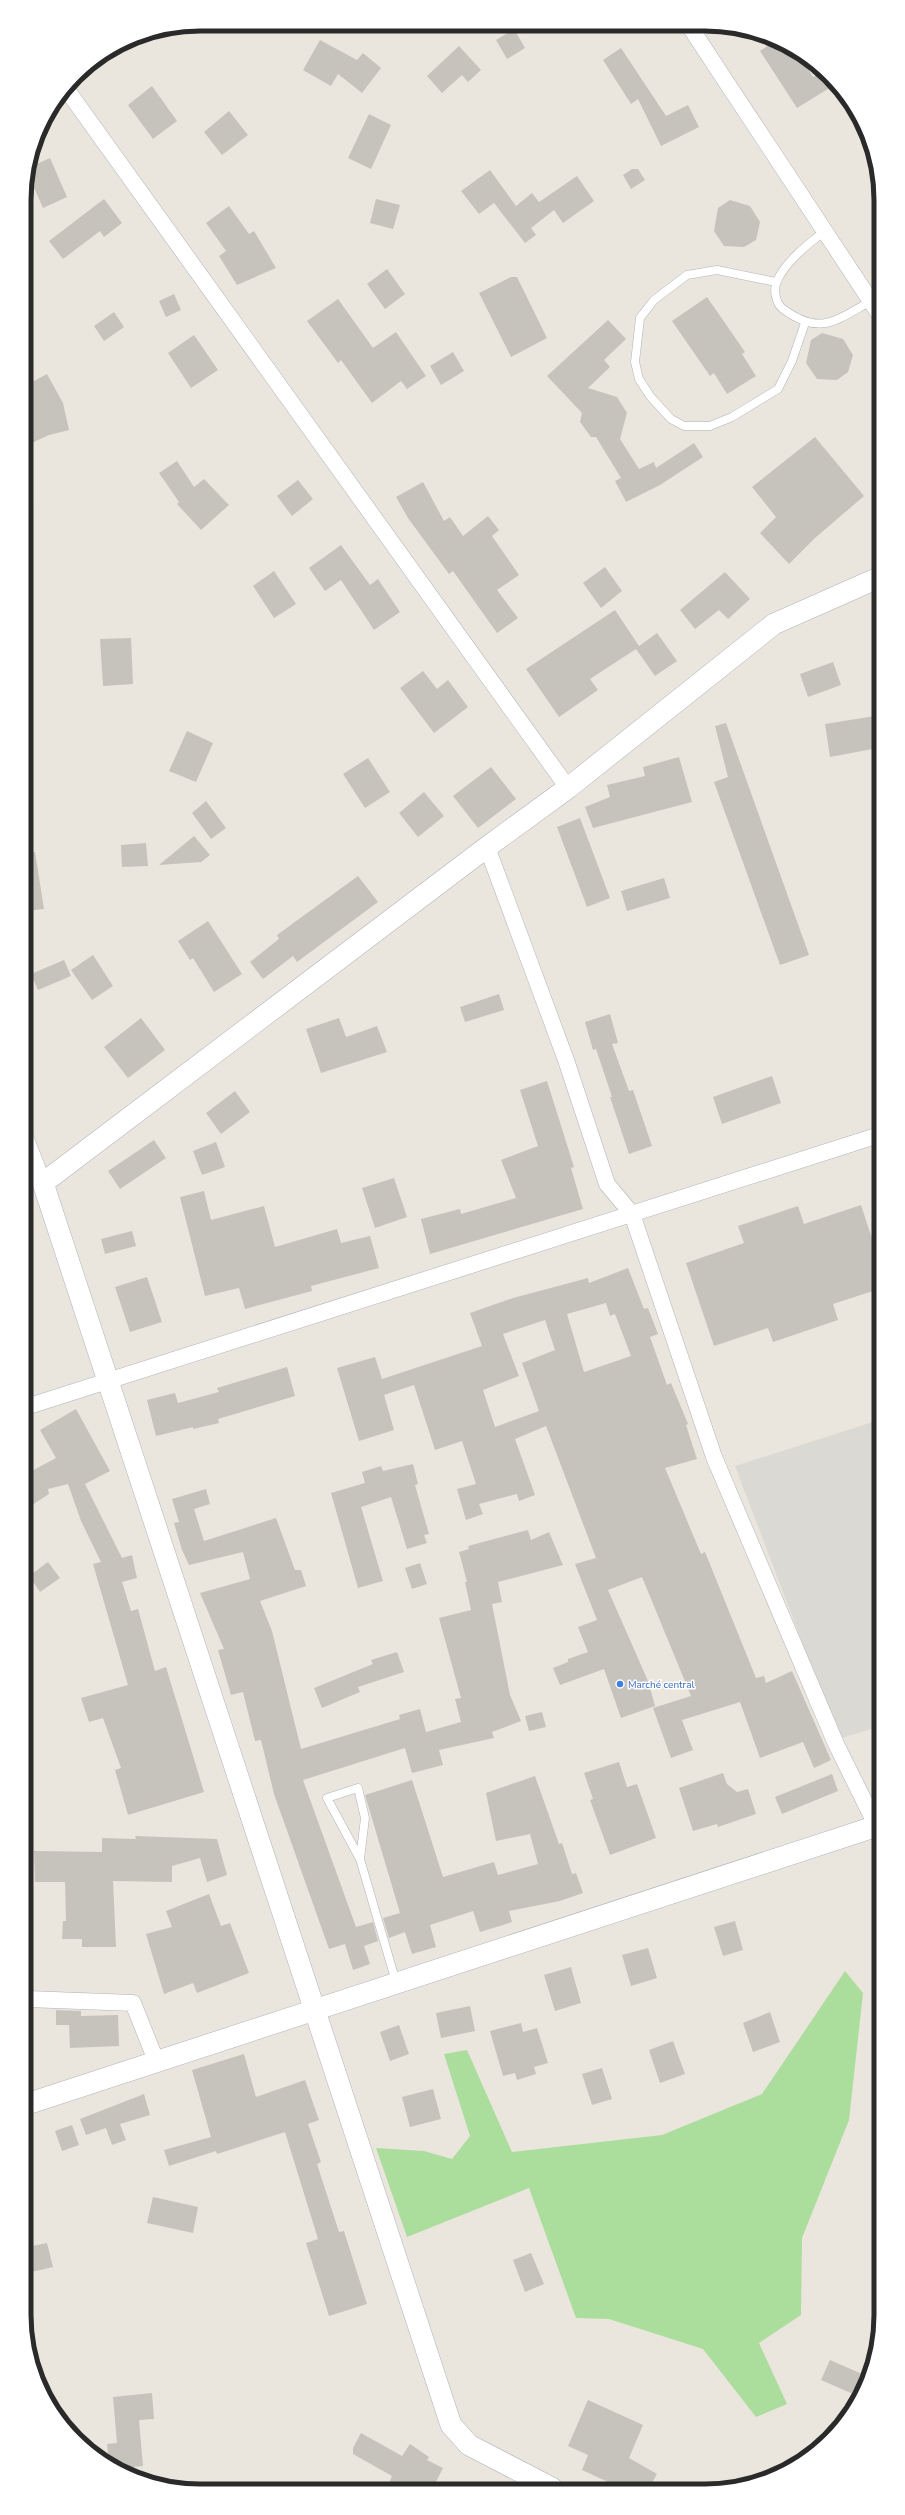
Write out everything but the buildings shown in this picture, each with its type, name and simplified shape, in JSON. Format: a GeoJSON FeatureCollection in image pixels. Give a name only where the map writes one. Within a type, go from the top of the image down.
{"type":"FeatureCollection","features":[{"type":"Feature","properties":{"kind":"street"},"geometry":{"type":"LineString","coordinates":[[693,31],[874,307]]}},
{"type":"Feature","properties":{"kind":"street"},"geometry":{"type":"LineString","coordinates":[[69,93],[568,788]]}},
{"type":"Feature","properties":{"kind":"street"},"geometry":{"type":"LineString","coordinates":[[43,1183],[487,847],[568,788],[774,624],[874,580]]}},
{"type":"Feature","properties":{"kind":"street"},"geometry":{"type":"LineString","coordinates":[[487,847],[566,1060],[607,1184],[632,1214],[714,1457],[836,1744],[874,1818]]}},
{"type":"Feature","properties":{"kind":"street"},"geometry":{"type":"LineString","coordinates":[[31,1405],[874,1137]]}},
{"type":"Feature","properties":{"kind":"street"},"geometry":{"type":"LineString","coordinates":[[31,1151],[43,1183],[451,2425],[469,2444],[544,2484]]}},
{"type":"Feature","properties":{"kind":"street"},"geometry":{"type":"LineString","coordinates":[[31,2103],[157,2063],[396,1982],[874,1830]]}},
{"type":"Feature","properties":{"kind":"street"},"geometry":{"type":"LineString","coordinates":[[31,1999],[133,2003],[157,2063]]}},
{"type":"Feature","properties":{"kind":"lane"},"geometry":{"type":"LineString","coordinates":[[825,231],[803,248],[776,282],[776,296],[779,306],[805,323],[816,325],[832,322],[874,307]]}},
{"type":"Feature","properties":{"kind":"lane"},"geometry":{"type":"LineString","coordinates":[[776,282],[717,270],[687,275],[654,300],[640,318],[635,362],[639,379],[650,396],[671,419],[684,426],[710,426],[732,417],[778,389],[792,361],[805,323]]}},
{"type":"Feature","properties":{"kind":"lane"},"geometry":{"type":"LineString","coordinates":[[360,1859],[365,1818],[358,1788],[327,1798],[360,1859],[396,1982]]}},
{"type":"Feature","properties":{"kind":"green space"},"geometry":{"type":"Polygon","coordinates":[[[845,1971],[863,1993],[849,2120],[802,2238],[801,2315],[759,2343],[787,2404],[756,2417],[703,2349],[609,2319],[576,2318],[529,2188],[407,2237],[376,2148],[424,2151],[452,2159],[470,2136],[444,2054],[467,2050],[512,2152],[662,2135],[762,2094],[845,1971]]]}},
{"type":"Feature","properties":{"kind":"shaded area"},"geometry":{"type":"Polygon","coordinates":[[[874,1422],[874,1728],[839,1739],[735,1466],[874,1422]]]}},
{"type":"Feature","properties":{"kind":"place","name":"Marché central"},"geometry":{"type":"Point","coordinates":[620,1684]}}]}
